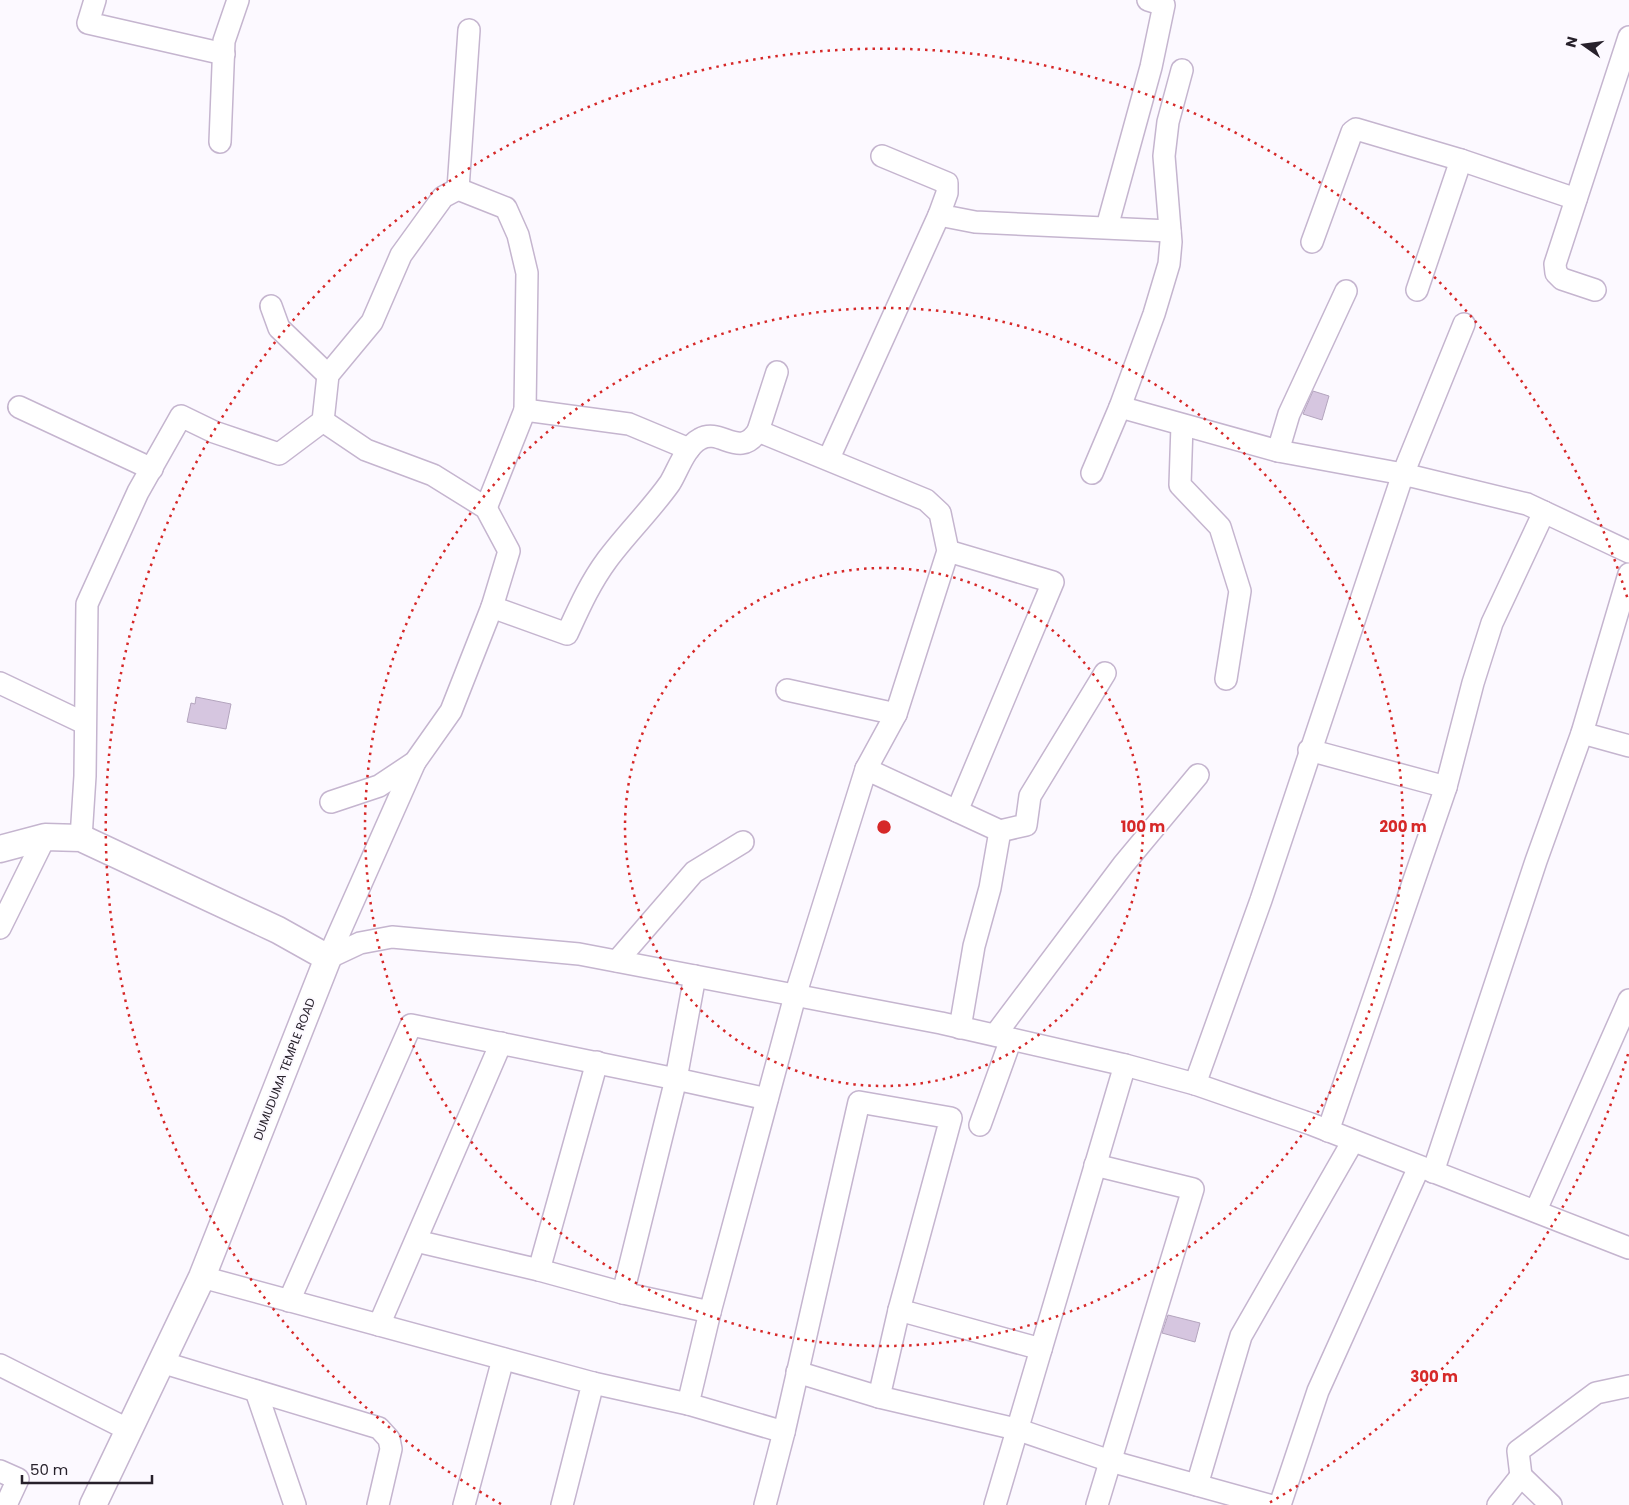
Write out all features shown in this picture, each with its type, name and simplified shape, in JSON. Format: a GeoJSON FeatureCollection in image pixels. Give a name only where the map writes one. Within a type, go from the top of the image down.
{"type":"FeatureCollection","features":[{"type":"Feature","properties":{"kind":"street"},"geometry":{"type":"LineString","coordinates":[[95,0],[88,23],[224,54]]}},
{"type":"Feature","properties":{"kind":"street"},"geometry":{"type":"LineString","coordinates":[[220,142],[224,41],[238,0]]}},
{"type":"Feature","properties":{"kind":"street"},"geometry":{"type":"LineString","coordinates":[[1107,226],[1151,67],[1164,6],[1148,0]]}},
{"type":"Feature","properties":{"kind":"street"},"geometry":{"type":"LineString","coordinates":[[458,189],[470,30]]}},
{"type":"Feature","properties":{"kind":"street"},"geometry":{"type":"LineString","coordinates":[[1596,290],[1562,279],[1556,273],[1555,264],[1629,38]]}},
{"type":"Feature","properties":{"kind":"street"},"geometry":{"type":"LineString","coordinates":[[1092,473],[1120,407],[1154,314],[1169,264],[1170,231],[1164,156],[1168,122],[1182,70]]}},
{"type":"Feature","properties":{"kind":"street"},"geometry":{"type":"LineString","coordinates":[[1312,242],[1354,130],[1360,129],[1461,160],[1576,199]]}},
{"type":"Feature","properties":{"kind":"street"},"geometry":{"type":"LineString","coordinates":[[829,458],[939,215],[947,192],[946,183],[882,156]]}},
{"type":"Feature","properties":{"kind":"street"},"geometry":{"type":"LineString","coordinates":[[1417,290],[1461,160]]}},
{"type":"Feature","properties":{"kind":"street"},"geometry":{"type":"LineString","coordinates":[[81,838],[85,776],[84,723],[87,604],[138,492],[181,416],[214,432],[280,454],[322,421],[328,375],[372,322],[401,255],[442,198],[458,189]]}},
{"type":"Feature","properties":{"kind":"street"},"geometry":{"type":"LineString","coordinates":[[458,189],[506,208],[518,235],[527,273],[525,410],[486,508]]}},
{"type":"Feature","properties":{"kind":"street"},"geometry":{"type":"LineString","coordinates":[[939,215],[975,222],[1107,226],[1170,231]]}},
{"type":"Feature","properties":{"kind":"street"},"geometry":{"type":"LineString","coordinates":[[1278,452],[1289,414],[1346,291]]}},
{"type":"Feature","properties":{"kind":"street"},"geometry":{"type":"LineString","coordinates":[[271,306],[278,328],[328,375]]}},
{"type":"Feature","properties":{"kind":"street"},"geometry":{"type":"LineString","coordinates":[[1195,1084],[1261,900],[1404,474],[1464,324]]}},
{"type":"Feature","properties":{"kind":"street"},"geometry":{"type":"LineString","coordinates":[[492,607],[567,634],[588,590],[606,561],[669,483],[689,449],[699,439],[707,437],[745,443],[752,439],[758,431],[776,372]]}},
{"type":"Feature","properties":{"kind":"street"},"geometry":{"type":"LineString","coordinates":[[19,407],[152,469]]}},
{"type":"Feature","properties":{"kind":"street"},"geometry":{"type":"LineString","coordinates":[[1120,407],[1278,452],[1404,474],[1527,504],[1629,552]]}},
{"type":"Feature","properties":{"kind":"street"},"geometry":{"type":"LineString","coordinates":[[525,410],[629,424],[689,449]]}},
{"type":"Feature","properties":{"kind":"street"},"geometry":{"type":"LineString","coordinates":[[322,421],[366,450],[432,475],[486,508],[509,551],[492,607],[451,711],[415,762],[328,958]]}},
{"type":"Feature","properties":{"kind":"street"},"geometry":{"type":"LineString","coordinates":[[1182,425],[1180,485],[1220,528],[1240,591],[1226,679]]}},
{"type":"Feature","properties":{"kind":"street"},"geometry":{"type":"LineString","coordinates":[[688,1404],[710,1312],[795,996],[866,769],[896,714],[948,551],[940,513],[926,500],[829,458],[758,431]]}},
{"type":"Feature","properties":{"kind":"street"},"geometry":{"type":"LineString","coordinates":[[1328,1131],[1446,787],[1473,683],[1492,623],[1544,512]]}},
{"type":"Feature","properties":{"kind":"street"},"geometry":{"type":"LineString","coordinates":[[948,551],[1053,582],[957,811]]}},
{"type":"Feature","properties":{"kind":"street"},"geometry":{"type":"LineString","coordinates":[[1280,1505],[1318,1391],[1426,1169],[1582,732],[1629,574]]}},
{"type":"Feature","properties":{"kind":"street"},"geometry":{"type":"LineString","coordinates":[[866,769],[1000,831],[1026,825],[1030,796],[1105,673]]}},
{"type":"Feature","properties":{"kind":"street"},"geometry":{"type":"LineString","coordinates":[[0,683],[84,723]]}},
{"type":"Feature","properties":{"kind":"street"},"geometry":{"type":"LineString","coordinates":[[787,690],[896,714]]}},
{"type":"Feature","properties":{"kind":"street"},"geometry":{"type":"LineString","coordinates":[[1582,732],[1629,746]]}},
{"type":"Feature","properties":{"kind":"street"},"geometry":{"type":"LineString","coordinates":[[1310,750],[1446,787]]}},
{"type":"Feature","properties":{"kind":"street"},"geometry":{"type":"LineString","coordinates":[[332,802],[379,786],[415,762]]}},
{"type":"Feature","properties":{"kind":"street"},"geometry":{"type":"LineString","coordinates":[[980,1125],[1003,1037],[1123,865],[1198,775]]}},
{"type":"Feature","properties":{"kind":"street"},"geometry":{"type":"LineString","coordinates":[[960,1028],[974,946],[990,888],[1000,831]]}},
{"type":"Feature","properties":{"kind":"street"},"geometry":{"type":"LineString","coordinates":[[0,849],[45,838],[81,838],[278,930],[328,958]]}},
{"type":"Feature","properties":{"kind":"street"},"geometry":{"type":"LineString","coordinates":[[0,928],[45,838]]}},
{"type":"Feature","properties":{"kind":"street"},"geometry":{"type":"LineString","coordinates":[[617,961],[694,872],[743,842]]}},
{"type":"Feature","properties":{"kind":"street"},"geometry":{"type":"LineString","coordinates":[[328,958],[360,943],[392,937],[579,954],[1003,1037],[1125,1065],[1195,1084],[1353,1140],[1629,1248]]}},
{"type":"Feature","properties":{"kind":"street","name":"DUMUDUMA TEMPLE ROAD"},"geometry":{"type":"LineString","coordinates":[[93,1505],[202,1277],[328,958]]}},
{"type":"Feature","properties":{"kind":"street"},"geometry":{"type":"LineString","coordinates":[[623,1293],[676,1078],[695,976]]}},
{"type":"Feature","properties":{"kind":"street"},"geometry":{"type":"LineString","coordinates":[[1536,1210],[1629,1000]]}},
{"type":"Feature","properties":{"kind":"street"},"geometry":{"type":"LineString","coordinates":[[289,1300],[411,1025],[676,1078],[767,1100]]}},
{"type":"Feature","properties":{"kind":"street"},"geometry":{"type":"LineString","coordinates":[[380,1325],[501,1043]]}},
{"type":"Feature","properties":{"kind":"street"},"geometry":{"type":"LineString","coordinates":[[539,1270],[597,1062]]}},
{"type":"Feature","properties":{"kind":"street"},"geometry":{"type":"LineString","coordinates":[[995,1505],[1125,1065]]}},
{"type":"Feature","properties":{"kind":"street"},"geometry":{"type":"LineString","coordinates":[[765,1505],[784,1432],[859,1102],[951,1118],[899,1310],[878,1397]]}},
{"type":"Feature","properties":{"kind":"street"},"geometry":{"type":"LineString","coordinates":[[1197,1485],[1242,1336],[1353,1140]]}},
{"type":"Feature","properties":{"kind":"street"},"geometry":{"type":"LineString","coordinates":[[1095,1165],[1193,1190],[1097,1505]]}},
{"type":"Feature","properties":{"kind":"street"},"geometry":{"type":"LineString","coordinates":[[416,1241],[539,1270],[623,1293],[710,1312]]}},
{"type":"Feature","properties":{"kind":"street"},"geometry":{"type":"LineString","coordinates":[[202,1277],[593,1383],[688,1404],[784,1432]]}},
{"type":"Feature","properties":{"kind":"street"},"geometry":{"type":"LineString","coordinates":[[899,1310],[1041,1349]]}},
{"type":"Feature","properties":{"kind":"street"},"geometry":{"type":"LineString","coordinates":[[464,1505],[503,1359]]}},
{"type":"Feature","properties":{"kind":"street"},"geometry":{"type":"LineString","coordinates":[[161,1362],[379,1428],[389,1439],[391,1449],[378,1505]]}},
{"type":"Feature","properties":{"kind":"street"},"geometry":{"type":"LineString","coordinates":[[0,1365],[129,1430]]}},
{"type":"Feature","properties":{"kind":"street"},"geometry":{"type":"LineString","coordinates":[[797,1372],[878,1397],[1016,1429],[1110,1461],[1269,1505]]}},
{"type":"Feature","properties":{"kind":"street"},"geometry":{"type":"LineString","coordinates":[[562,1505],[593,1383]]}},
{"type":"Feature","properties":{"kind":"street"},"geometry":{"type":"LineString","coordinates":[[1551,1505],[1521,1476],[1518,1451],[1596,1394],[1629,1386]]}},
{"type":"Feature","properties":{"kind":"street"},"geometry":{"type":"LineString","coordinates":[[256,1391],[295,1505]]}},
{"type":"Feature","properties":{"kind":"street"},"geometry":{"type":"LineString","coordinates":[[0,1471],[18,1479],[6,1505]]}},
{"type":"Feature","properties":{"kind":"street"},"geometry":{"type":"LineString","coordinates":[[1498,1505],[1521,1476]]}},
{"type":"Feature","properties":{"kind":"building"},"geometry":{"type":"Polygon","coordinates":[[[1313,391],[1329,396],[1322,420],[1303,414],[1313,391]]]}},
{"type":"Feature","properties":{"kind":"building"},"geometry":{"type":"Polygon","coordinates":[[[196,697],[231,704],[226,729],[187,722],[191,703],[195,704],[196,697]]]}},
{"type":"Feature","properties":{"kind":"building"},"geometry":{"type":"Polygon","coordinates":[[[1168,1315],[1200,1323],[1195,1342],[1162,1333],[1168,1315]]]}}]}
